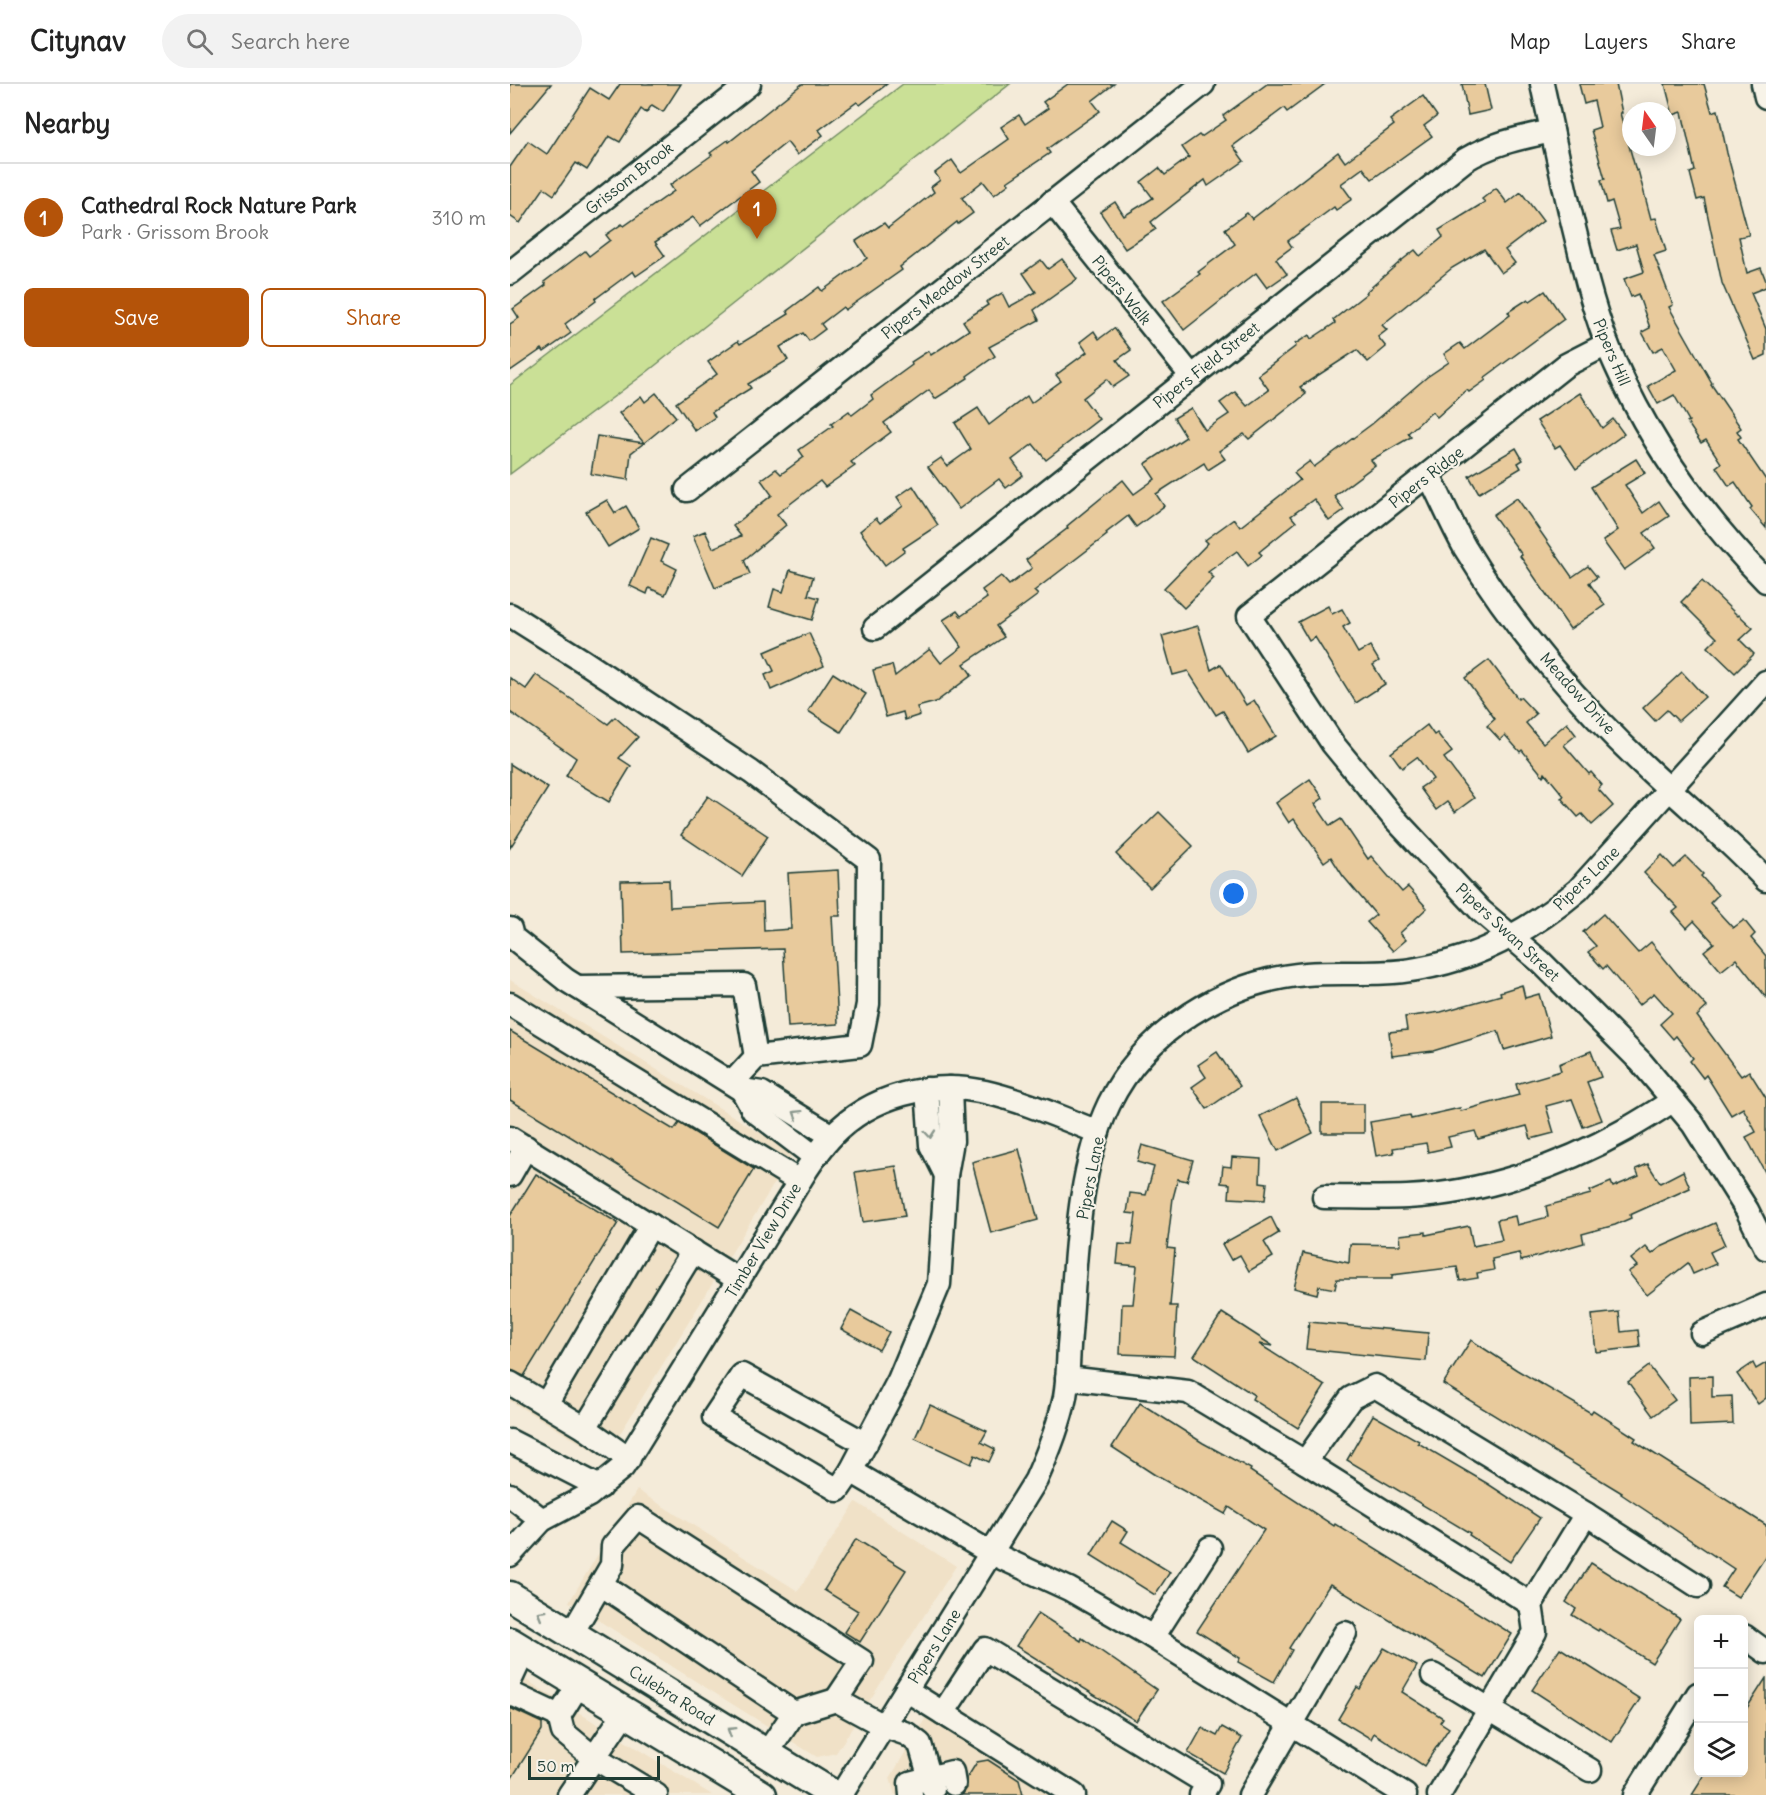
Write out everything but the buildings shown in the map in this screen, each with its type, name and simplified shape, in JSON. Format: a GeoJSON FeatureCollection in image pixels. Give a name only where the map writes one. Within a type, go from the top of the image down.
{"type":"FeatureCollection","features":[{"type":"Feature","properties":{"kind":"main road","name":"Culebra Road"},"geometry":{"type":"LineString","coordinates":[[510,1596],[834,1795]]}},
{"type":"Feature","properties":{"kind":"main road"},"geometry":{"type":"LineString","coordinates":[[517,1646],[762,1795]]}},
{"type":"Feature","properties":{"kind":"street","name":"Grissom Brook"},"geometry":{"type":"LineString","coordinates":[[510,273],[749,84]]}},
{"type":"Feature","properties":{"kind":"street","name":"Pipers Meadow Street"},"geometry":{"type":"LineString","coordinates":[[687,490],[1203,84]]}},
{"type":"Feature","properties":{"kind":"street","name":"Pipers Hill"},"geometry":{"type":"LineString","coordinates":[[1542,84],[1591,298],[1615,365],[1649,431],[1690,493],[1737,551],[1766,581]]}},
{"type":"Feature","properties":{"kind":"street"},"geometry":{"type":"LineString","coordinates":[[1763,84],[1766,97]]}},
{"type":"Feature","properties":{"kind":"street","name":"Pipers Field Street"},"geometry":{"type":"LineString","coordinates":[[875,628],[1465,160],[1484,148],[1502,142],[1552,131]]}},
{"type":"Feature","properties":{"kind":"street","name":"Pipers Walk"},"geometry":{"type":"LineString","coordinates":[[1052,202],[1192,377]]}},
{"type":"Feature","properties":{"kind":"street","name":"Pipers Ridge"},"geometry":{"type":"LineString","coordinates":[[1249,616],[1566,365],[1607,344]]}},
{"type":"Feature","properties":{"kind":"street","name":"Meadow Drive"},"geometry":{"type":"LineString","coordinates":[[1429,475],[1465,547],[1501,602],[1566,684],[1650,771],[1727,839],[1766,880]]}},
{"type":"Feature","properties":{"kind":"street"},"geometry":{"type":"LineString","coordinates":[[510,615],[584,661],[751,772],[869,860],[868,1004],[860,1044],[756,1057]]}},
{"type":"Feature","properties":{"kind":"street","name":"Pipers Swan Street"},"geometry":{"type":"LineString","coordinates":[[1249,616],[1333,744],[1394,817],[1481,910],[1541,962],[1641,1062],[1699,1134],[1747,1210],[1766,1248]]}},
{"type":"Feature","properties":{"kind":"street","name":"Pipers Lane"},"geometry":{"type":"LineString","coordinates":[[841,1795],[1036,1480],[1047,1455],[1065,1396],[1086,1180],[1098,1132],[1117,1091],[1146,1053],[1188,1015],[1220,997],[1256,984],[1288,976],[1386,973],[1420,969],[1464,957],[1512,936],[1547,914],[1578,890],[1766,682]]}},
{"type":"Feature","properties":{"kind":"street"},"geometry":{"type":"LineString","coordinates":[[510,929],[512,937],[579,987],[737,1087],[762,1093],[832,1136]]}},
{"type":"Feature","properties":{"kind":"street"},"geometry":{"type":"LineString","coordinates":[[579,987],[744,985],[756,1057],[737,1087]]}},
{"type":"Feature","properties":{"kind":"street"},"geometry":{"type":"LineString","coordinates":[[510,1004],[799,1181]]}},
{"type":"Feature","properties":{"kind":"street"},"geometry":{"type":"LineString","coordinates":[[737,1087],[753,1110],[816,1157]]}},
{"type":"Feature","properties":{"kind":"street"},"geometry":{"type":"LineString","coordinates":[[866,1444],[742,1375],[714,1417],[838,1490],[852,1472],[899,1380],[939,1284],[946,1175],[952,1141],[950,1088]]}},
{"type":"Feature","properties":{"kind":"street","name":"Timber View Drive"},"geometry":{"type":"LineString","coordinates":[[510,1555],[542,1520],[600,1487],[629,1459],[799,1181],[832,1136],[851,1119],[875,1104],[901,1094],[927,1089],[950,1088],[975,1090],[1004,1097],[1098,1132]]}},
{"type":"Feature","properties":{"kind":"street"},"geometry":{"type":"LineString","coordinates":[[927,1089],[931,1145],[946,1175]]}},
{"type":"Feature","properties":{"kind":"street"},"geometry":{"type":"LineString","coordinates":[[1324,1197],[1408,1197],[1465,1189],[1520,1175],[1574,1156],[1615,1136],[1672,1101]]}},
{"type":"Feature","properties":{"kind":"street"},"geometry":{"type":"LineString","coordinates":[[510,1175],[518,1142],[739,1280]]}},
{"type":"Feature","properties":{"kind":"street"},"geometry":{"type":"LineString","coordinates":[[546,1404],[651,1225]]}},
{"type":"Feature","properties":{"kind":"street"},"geometry":{"type":"LineString","coordinates":[[585,1428],[693,1251]]}},
{"type":"Feature","properties":{"kind":"street"},"geometry":{"type":"LineString","coordinates":[[1702,1333],[1766,1305]]}},
{"type":"Feature","properties":{"kind":"street"},"geometry":{"type":"LineString","coordinates":[[1066,1378],[1188,1392],[1305,1462],[1531,1604]]}},
{"type":"Feature","properties":{"kind":"street"},"geometry":{"type":"LineString","coordinates":[[510,1383],[585,1428],[629,1459]]}},
{"type":"Feature","properties":{"kind":"street"},"geometry":{"type":"LineString","coordinates":[[1305,1462],[1351,1398],[1375,1386],[1586,1514],[1698,1586]]}},
{"type":"Feature","properties":{"kind":"street"},"geometry":{"type":"LineString","coordinates":[[513,1449],[600,1487]]}},
{"type":"Feature","properties":{"kind":"street"},"geometry":{"type":"LineString","coordinates":[[852,1472],[991,1553],[1069,1589],[1153,1637],[1405,1795]]}},
{"type":"Feature","properties":{"kind":"street"},"geometry":{"type":"LineString","coordinates":[[510,1495],[542,1520]]}},
{"type":"Feature","properties":{"kind":"street"},"geometry":{"type":"LineString","coordinates":[[1439,1795],[1535,1632],[1531,1604],[1586,1514]]}},
{"type":"Feature","properties":{"kind":"street"},"geometry":{"type":"LineString","coordinates":[[572,1633],[612,1565],[613,1546],[638,1517],[862,1661],[836,1700],[794,1713],[766,1753]]}},
{"type":"Feature","properties":{"kind":"street"},"geometry":{"type":"LineString","coordinates":[[1153,1637],[1210,1548]]}},
{"type":"Feature","properties":{"kind":"street"},"geometry":{"type":"LineString","coordinates":[[602,1585],[794,1713]]}},
{"type":"Feature","properties":{"kind":"street"},"geometry":{"type":"LineString","coordinates":[[1250,1795],[1346,1633]]}},
{"type":"Feature","properties":{"kind":"street"},"geometry":{"type":"LineString","coordinates":[[1748,1639],[1766,1652]]}},
{"type":"Feature","properties":{"kind":"street"},"geometry":{"type":"LineString","coordinates":[[510,1681],[517,1646]]}},
{"type":"Feature","properties":{"kind":"street"},"geometry":{"type":"LineString","coordinates":[[943,1713],[985,1648],[1208,1784],[1201,1795]]}},
{"type":"Feature","properties":{"kind":"street"},"geometry":{"type":"LineString","coordinates":[[1433,1675],[1590,1770]]}},
{"type":"Feature","properties":{"kind":"street"},"geometry":{"type":"LineString","coordinates":[[579,1684],[559,1716],[563,1732],[593,1757],[656,1795]]}},
{"type":"Feature","properties":{"kind":"street"},"geometry":{"type":"LineString","coordinates":[[906,1690],[1063,1792]]}},
{"type":"Feature","properties":{"kind":"street"},"geometry":{"type":"LineString","coordinates":[[510,1693],[559,1716]]}},
{"type":"Feature","properties":{"kind":"street"},"geometry":{"type":"LineString","coordinates":[[836,1700],[884,1726],[907,1734],[921,1744],[939,1784],[910,1784],[911,1795]]}},
{"type":"Feature","properties":{"kind":"street"},"geometry":{"type":"LineString","coordinates":[[1635,1795],[1694,1700]]}},
{"type":"Feature","properties":{"kind":"street"},"geometry":{"type":"LineString","coordinates":[[569,1795],[625,1712]]}},
{"type":"Feature","properties":{"kind":"shaded area"},"geometry":{"type":"Polygon","coordinates":[[[510,980],[793,1153],[605,1458],[510,1401],[510,980]]]}},
{"type":"Feature","properties":{"kind":"shaded area"},"geometry":{"type":"Polygon","coordinates":[[[637,1490],[798,1591],[856,1502],[956,1566],[836,1753],[817,1757],[569,1602],[637,1490]]]}},
{"type":"Feature","properties":{"kind":"shaded area"},"geometry":{"type":"Polygon","coordinates":[[[510,1670],[712,1795],[510,1795],[510,1670]]]}},
{"type":"Feature","properties":{"kind":"shaded area"},"geometry":{"type":"Polygon","coordinates":[[[931,1709],[1066,1795],[895,1795],[890,1778],[931,1709]]]}},
{"type":"Feature","properties":{"kind":"green space"},"geometry":{"type":"Polygon","coordinates":[[[903,84],[1010,84],[647,372],[510,474],[510,385],[903,84]]]}},
{"type":"Feature","properties":{"kind":"place","name":"Cathedral Rock Nature Park"},"geometry":{"type":"Point","coordinates":[757,239]}}]}
